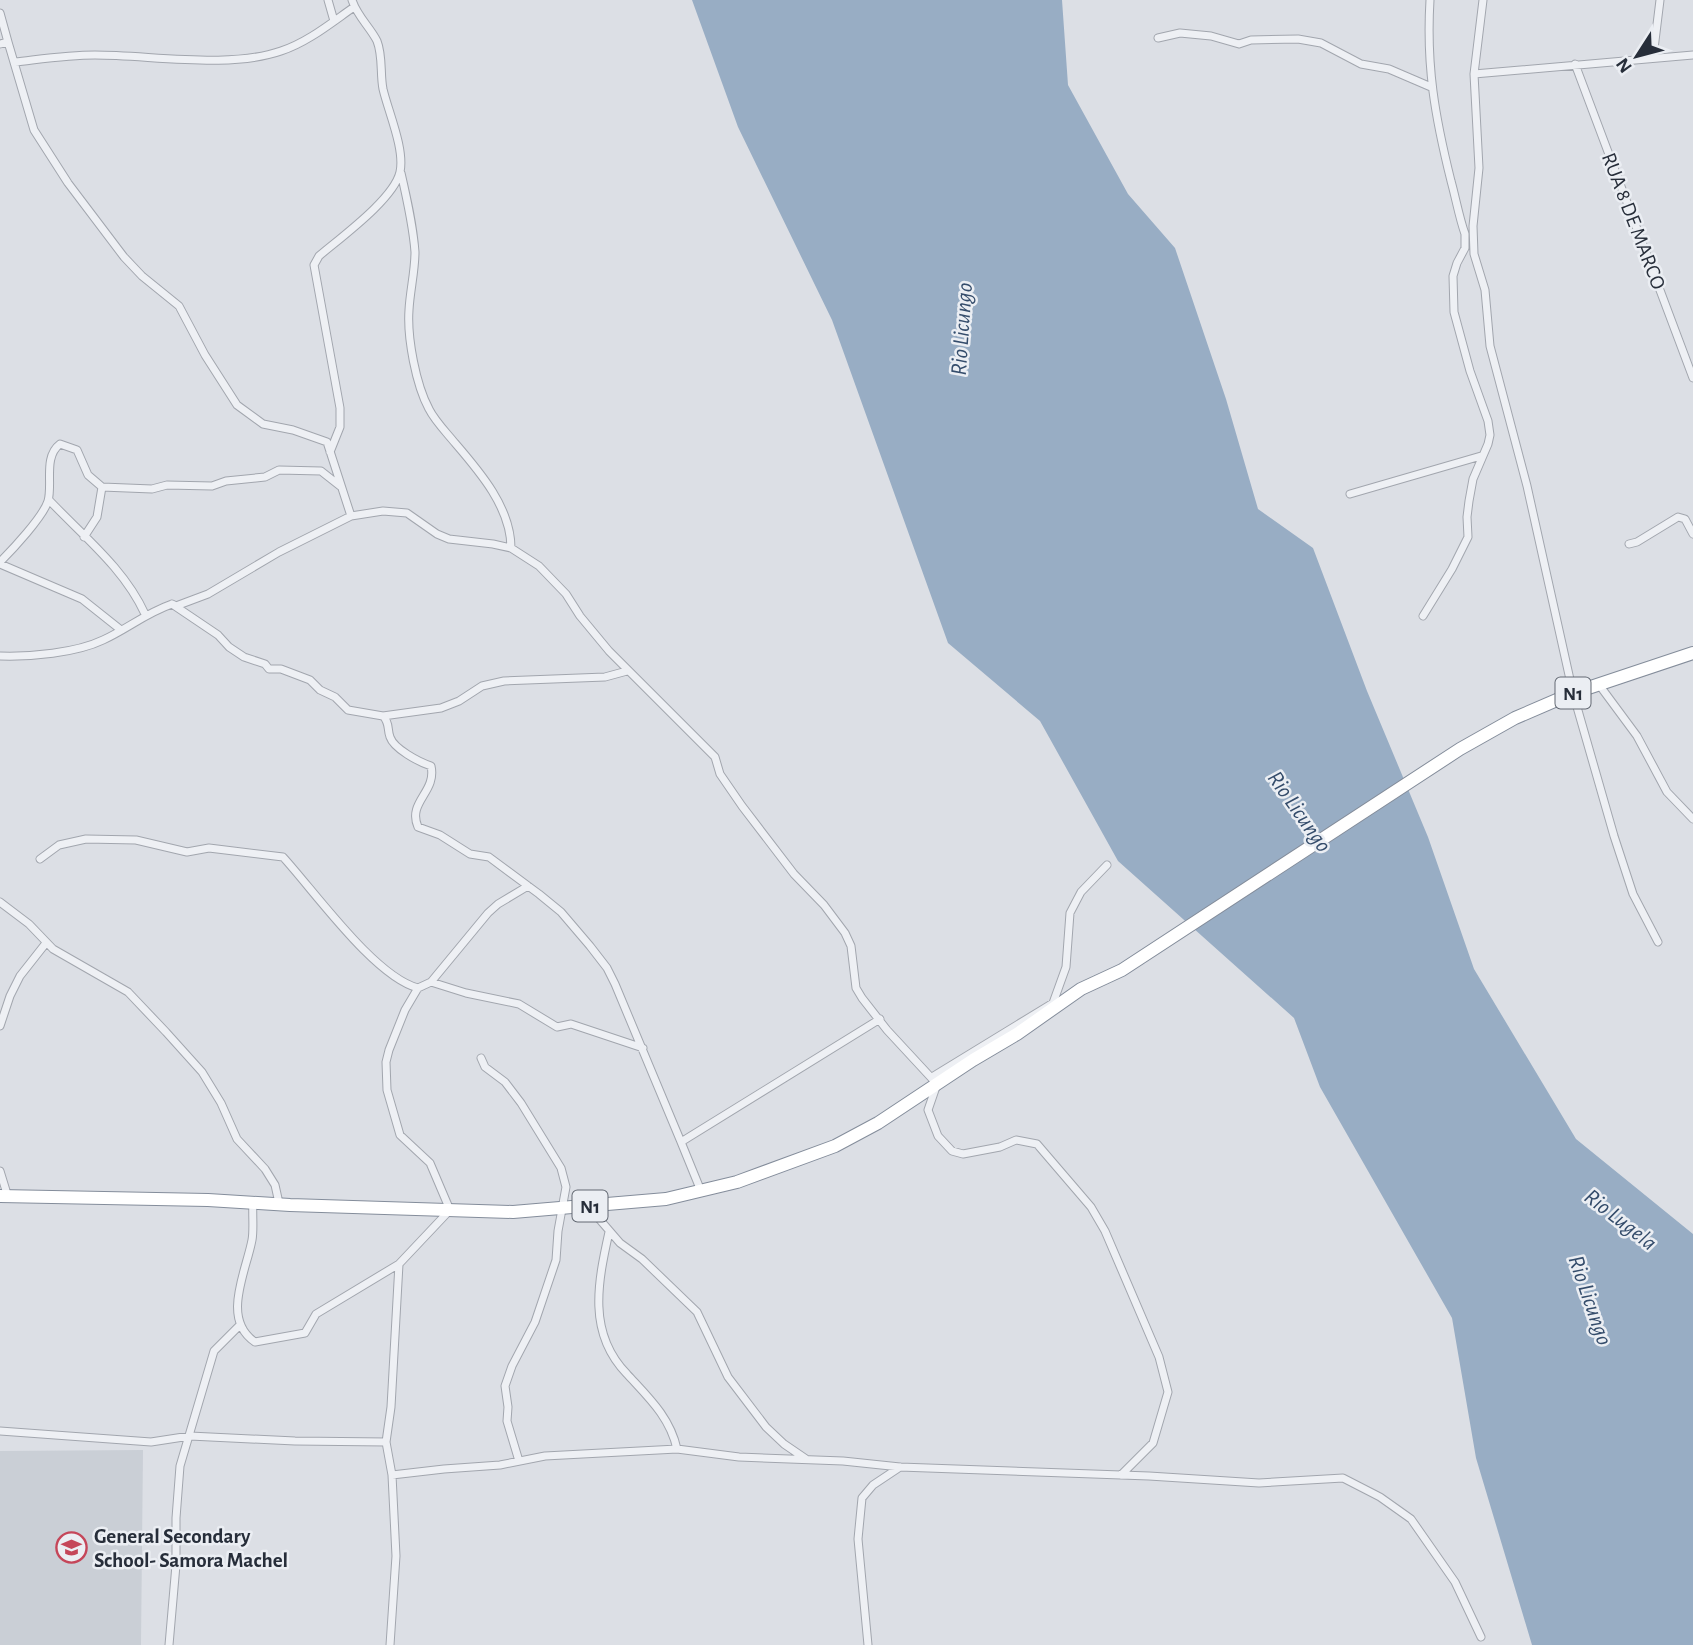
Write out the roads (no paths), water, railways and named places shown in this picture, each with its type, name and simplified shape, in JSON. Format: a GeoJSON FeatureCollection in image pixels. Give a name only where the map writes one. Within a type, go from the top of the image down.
{"type":"FeatureCollection","features":[{"type":"Feature","properties":{"kind":"highway","name":"N1"},"geometry":{"type":"LineString","coordinates":[[4,1196],[513,1212],[666,1199],[781,1167],[835,1146],[878,1123],[935,1080],[1017,1034],[1081,989],[1122,970],[1460,749],[1515,718],[1573,693],[1693,653]]}},
{"type":"Feature","properties":{"kind":"street"},"geometry":{"type":"LineString","coordinates":[[328,0],[334,21]]}},
{"type":"Feature","properties":{"kind":"street"},"geometry":{"type":"LineString","coordinates":[[1423,616],[1468,537],[1466,517],[1481,456],[1488,444],[1489,421],[1470,371],[1454,312],[1453,276],[1465,248],[1465,234],[1439,133],[1431,87],[1428,40],[1430,0]]}},
{"type":"Feature","properties":{"kind":"street"},"geometry":{"type":"LineString","coordinates":[[1483,0],[1474,74],[1479,168],[1473,226],[1475,254],[1485,290],[1490,346],[1527,486],[1573,693],[1633,894],[1658,942]]}},
{"type":"Feature","properties":{"kind":"street"},"geometry":{"type":"LineString","coordinates":[[1653,57],[1660,0]]}},
{"type":"Feature","properties":{"kind":"street"},"geometry":{"type":"LineString","coordinates":[[15,62],[96,55],[251,58],[282,51],[312,36],[334,21],[353,3],[377,42],[383,88],[397,137],[415,254],[409,313],[420,387],[429,410],[469,460],[501,509],[511,530],[511,548]]}},
{"type":"Feature","properties":{"kind":"street"},"geometry":{"type":"LineString","coordinates":[[0,13],[4,43],[15,62],[34,130],[68,183],[124,257],[142,276],[179,306],[205,355],[237,405],[263,424],[327,442],[351,516]]}},
{"type":"Feature","properties":{"kind":"street"},"geometry":{"type":"LineString","coordinates":[[1158,38],[1180,33],[1211,36],[1239,44],[1251,40],[1298,39],[1321,43],[1361,64],[1389,69],[1431,87]]}},
{"type":"Feature","properties":{"kind":"street"},"geometry":{"type":"LineString","coordinates":[[1474,74],[1693,55]]}},
{"type":"Feature","properties":{"kind":"street","name":"RUA 8 DE MARCO"},"geometry":{"type":"LineString","coordinates":[[1576,64],[1689,356],[1693,378]]}},
{"type":"Feature","properties":{"kind":"street"},"geometry":{"type":"LineString","coordinates":[[330,453],[340,428],[340,408],[338,385],[314,265],[319,256],[382,201],[396,183],[401,171]]}},
{"type":"Feature","properties":{"kind":"street"},"geometry":{"type":"LineString","coordinates":[[121,630],[82,599],[0,563],[49,500],[48,481],[53,453],[60,444],[77,450],[88,475],[102,487],[152,489],[167,485],[212,486],[226,481],[265,477],[279,470],[321,471],[340,486]]}},
{"type":"Feature","properties":{"kind":"street"},"geometry":{"type":"LineString","coordinates":[[1350,495],[1481,456]]}},
{"type":"Feature","properties":{"kind":"street"},"geometry":{"type":"LineString","coordinates":[[84,537],[97,517],[102,487]]}},
{"type":"Feature","properties":{"kind":"street"},"geometry":{"type":"LineString","coordinates":[[49,500],[118,569],[136,594],[145,614]]}},
{"type":"Feature","properties":{"kind":"street"},"geometry":{"type":"LineString","coordinates":[[0,656],[24,657],[101,642],[145,614],[208,594],[270,557],[363,512],[393,510],[407,513],[436,534],[449,539],[511,548],[539,566],[566,594],[580,616],[627,671],[715,757],[720,774],[742,806],[794,874],[816,895],[840,925],[851,946],[856,988],[862,998],[887,1030],[935,1080]]}},
{"type":"Feature","properties":{"kind":"street"},"geometry":{"type":"LineString","coordinates":[[1629,544],[1637,542],[1678,517],[1685,519],[1693,534]]}},
{"type":"Feature","properties":{"kind":"street"},"geometry":{"type":"LineString","coordinates":[[172,604],[218,635],[244,657],[265,664],[269,669],[281,669],[310,680],[320,690],[335,697],[348,710],[383,716],[441,708],[482,687],[504,681],[605,677],[627,671]]}},
{"type":"Feature","properties":{"kind":"street"},"geometry":{"type":"LineString","coordinates":[[1600,686],[1637,736],[1667,792],[1693,819]]}},
{"type":"Feature","properties":{"kind":"street"},"geometry":{"type":"LineString","coordinates":[[383,716],[387,720],[388,734],[393,743],[417,761],[432,767],[432,784],[422,796],[414,813],[418,827],[440,835],[470,854],[489,857],[561,912],[602,961],[644,1049],[701,1191]]}},
{"type":"Feature","properties":{"kind":"street"},"geometry":{"type":"LineString","coordinates":[[40,859],[59,845],[86,839],[136,840],[187,852],[209,848],[283,858],[362,949],[396,979],[418,988]]}},
{"type":"Feature","properties":{"kind":"street"},"geometry":{"type":"LineString","coordinates":[[1107,865],[1081,892],[1069,912],[1066,967],[1053,1003],[935,1080],[928,1110],[938,1136],[952,1151],[962,1154],[1016,1140],[1037,1144],[1091,1207],[1105,1231],[1159,1357],[1168,1392],[1153,1443],[1121,1475]]}},
{"type":"Feature","properties":{"kind":"street"},"geometry":{"type":"LineString","coordinates":[[253,1202],[252,1239],[243,1267],[237,1306],[240,1325],[256,1342],[305,1333],[316,1314],[399,1264],[450,1210],[430,1163],[400,1135],[387,1090],[386,1062],[405,1010],[418,988],[431,982],[488,913],[528,886]]}},
{"type":"Feature","properties":{"kind":"street"},"geometry":{"type":"LineString","coordinates":[[0,902],[29,924],[46,943],[128,992],[166,1032],[202,1072],[221,1103],[237,1139],[265,1169],[275,1185],[279,1203]]}},
{"type":"Feature","properties":{"kind":"street"},"geometry":{"type":"LineString","coordinates":[[0,1026],[20,976],[46,943]]}},
{"type":"Feature","properties":{"kind":"street"},"geometry":{"type":"LineString","coordinates":[[431,982],[466,993],[519,1004],[557,1027],[571,1024],[644,1049]]}},
{"type":"Feature","properties":{"kind":"street"},"geometry":{"type":"LineString","coordinates":[[681,1142],[880,1019]]}},
{"type":"Feature","properties":{"kind":"street"},"geometry":{"type":"LineString","coordinates":[[481,1058],[485,1067],[505,1082],[521,1103],[561,1168],[566,1188],[561,1208],[556,1260],[535,1322],[512,1366],[505,1386],[507,1421],[519,1461]]}},
{"type":"Feature","properties":{"kind":"street"},"geometry":{"type":"LineString","coordinates":[[0,1171],[4,1196]]}},
{"type":"Feature","properties":{"kind":"street"},"geometry":{"type":"LineString","coordinates":[[588,1206],[620,1243],[642,1259],[697,1312],[728,1377],[766,1427],[806,1459]]}},
{"type":"Feature","properties":{"kind":"street"},"geometry":{"type":"LineString","coordinates":[[609,1232],[597,1300],[598,1319],[614,1358],[656,1404],[676,1441],[677,1449]]}},
{"type":"Feature","properties":{"kind":"street"},"geometry":{"type":"LineString","coordinates":[[390,1645],[396,1556],[392,1475],[386,1442],[391,1407],[399,1264]]}},
{"type":"Feature","properties":{"kind":"street"},"geometry":{"type":"LineString","coordinates":[[169,1645],[180,1466],[214,1351],[240,1325]]}},
{"type":"Feature","properties":{"kind":"street"},"geometry":{"type":"LineString","coordinates":[[0,1431],[151,1442],[190,1436],[386,1442]]}},
{"type":"Feature","properties":{"kind":"street"},"geometry":{"type":"LineString","coordinates":[[392,1475],[500,1465],[572,1454],[677,1449],[739,1457],[806,1459],[900,1467],[1259,1483],[1343,1478],[1381,1497],[1411,1519],[1455,1582],[1481,1637]]}},
{"type":"Feature","properties":{"kind":"street"},"geometry":{"type":"LineString","coordinates":[[869,1645],[858,1539],[862,1498],[873,1485],[900,1467]]}},
{"type":"Feature","properties":{"kind":"water"},"geometry":{"type":"Polygon","coordinates":[[[692,0],[1062,0],[1068,85],[1128,194],[1175,248],[1226,399],[1258,509],[1313,548],[1367,691],[1428,837],[1474,969],[1576,1139],[1693,1234],[1693,1645],[1532,1645],[1476,1458],[1452,1318],[1320,1087],[1294,1018],[1118,861],[1040,721],[948,643],[832,320],[738,127],[692,0]]]}},
{"type":"Feature","properties":{"kind":"place","name":"General Secondary School- Samora Machel"},"geometry":{"type":"Point","coordinates":[71,1548]}},
{"type":"Feature","properties":{"kind":"water label","name":"Rio Licungo"},"geometry":{"type":"Point","coordinates":[961,329]}},
{"type":"Feature","properties":{"kind":"water label","name":"Rio Licungo"},"geometry":{"type":"Point","coordinates":[1300,811]}},
{"type":"Feature","properties":{"kind":"water label","name":"Rio Lugela"},"geometry":{"type":"Point","coordinates":[1621,1219]}},
{"type":"Feature","properties":{"kind":"water label","name":"Rio Licungo"},"geometry":{"type":"Point","coordinates":[1591,1300]}}]}
